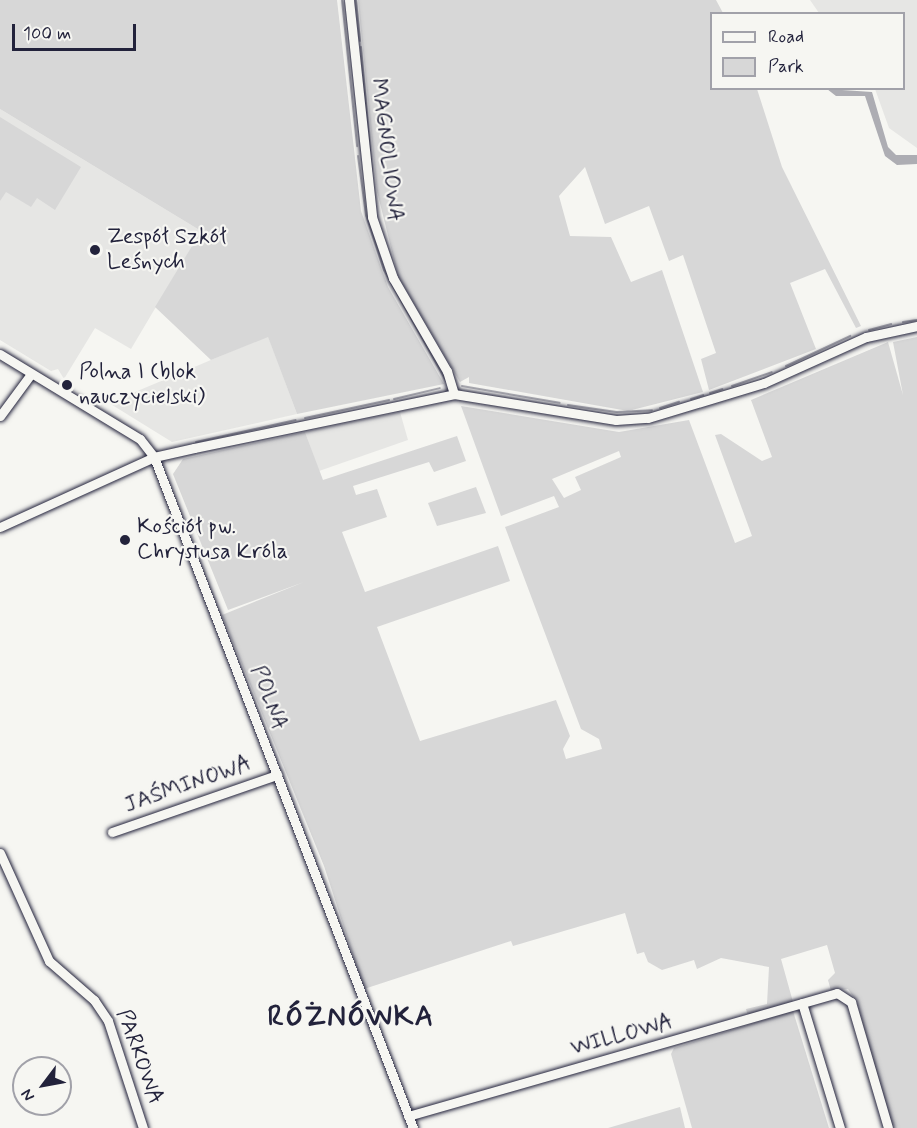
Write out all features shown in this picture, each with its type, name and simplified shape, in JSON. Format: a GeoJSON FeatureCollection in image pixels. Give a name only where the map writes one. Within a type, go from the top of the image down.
{"type":"FeatureCollection","features":[{"type":"Feature","properties":{"kind":"street","name":"MAGNOLIOWA"},"geometry":{"type":"LineString","coordinates":[[349,0],[372,217],[393,278],[447,371],[454,394]]}},
{"type":"Feature","properties":{"kind":"street"},"geometry":{"type":"LineString","coordinates":[[0,527],[154,457],[454,394],[616,420],[648,418],[764,383],[866,337],[917,326]]}},
{"type":"Feature","properties":{"kind":"street","name":"POLNA"},"geometry":{"type":"LineString","coordinates":[[0,354],[140,439],[154,457],[413,1128]]}},
{"type":"Feature","properties":{"kind":"street"},"geometry":{"type":"LineString","coordinates":[[0,416],[32,374]]}},
{"type":"Feature","properties":{"kind":"street","name":"JAŚMINOWA"},"geometry":{"type":"LineString","coordinates":[[112,831],[277,776]]}},
{"type":"Feature","properties":{"kind":"street","name":"PARKOWA"},"geometry":{"type":"LineString","coordinates":[[0,853],[49,961],[94,1000],[108,1021],[143,1128]]}},
{"type":"Feature","properties":{"kind":"street","name":"WILLOWA"},"geometry":{"type":"LineString","coordinates":[[408,1116],[832,993],[846,995],[888,1128]]}},
{"type":"Feature","properties":{"kind":"street"},"geometry":{"type":"LineString","coordinates":[[802,1003],[840,1128]]}},
{"type":"Feature","properties":{"kind":"shaded area"},"geometry":{"type":"Polygon","coordinates":[[[810,0],[917,0],[917,148],[889,128],[875,90],[905,90],[905,12],[818,12],[810,0]]]}},
{"type":"Feature","properties":{"kind":"shaded area"},"geometry":{"type":"Polygon","coordinates":[[[828,90],[872,92],[888,147],[896,155],[917,155],[917,164],[897,165],[885,156],[865,96],[836,96],[828,90]]]}},
{"type":"Feature","properties":{"kind":"shaded area","name":"Zespół Szkół Leśnych"},"geometry":{"type":"Polygon","coordinates":[[[0,109],[201,231],[131,349],[95,328],[64,379],[58,369],[51,371],[0,340],[0,109]]]}},
{"type":"Feature","properties":{"kind":"shaded area"},"geometry":{"type":"Polygon","coordinates":[[[268,336],[297,414],[172,442],[109,403],[268,336]]]}},
{"type":"Feature","properties":{"kind":"shaded area"},"geometry":{"type":"Polygon","coordinates":[[[400,412],[408,440],[319,471],[305,432],[400,412]]]}},
{"type":"Feature","properties":{"kind":"green space"},"geometry":{"type":"Polygon","coordinates":[[[0,0],[337,0],[361,211],[388,287],[444,384],[297,414],[268,337],[211,360],[155,307],[201,231],[0,109],[0,0]]]}},
{"type":"Feature","properties":{"kind":"green space"},"geometry":{"type":"Polygon","coordinates":[[[358,0],[716,0],[722,12],[710,12],[710,90],[757,90],[782,167],[861,326],[856,328],[825,269],[790,283],[816,349],[709,390],[701,359],[716,353],[683,255],[669,261],[649,206],[605,224],[585,167],[559,196],[570,236],[611,237],[631,282],[662,270],[703,392],[628,411],[469,383],[469,377],[460,382],[398,276],[377,191],[358,0]]]}},
{"type":"Feature","properties":{"kind":"green space"},"geometry":{"type":"Polygon","coordinates":[[[0,117],[81,167],[55,210],[37,198],[31,207],[6,192],[0,201],[0,117]]]}},
{"type":"Feature","properties":{"kind":"green space"},"geometry":{"type":"Polygon","coordinates":[[[917,337],[917,1128],[892,1128],[857,1002],[848,989],[831,991],[828,980],[835,973],[827,945],[781,959],[793,1002],[748,1016],[746,1009],[767,1004],[769,967],[721,958],[697,969],[694,960],[662,970],[648,962],[644,952],[637,954],[625,913],[513,946],[511,941],[364,989],[324,866],[222,615],[304,582],[228,610],[173,474],[183,459],[305,432],[323,480],[457,436],[466,461],[434,472],[429,462],[353,486],[356,495],[377,489],[387,517],[342,532],[365,592],[498,546],[510,581],[377,627],[420,741],[556,700],[570,736],[563,749],[566,759],[602,749],[599,739],[581,729],[505,527],[559,507],[554,496],[501,516],[461,406],[619,432],[689,420],[735,543],[752,536],[715,435],[721,434],[762,461],[772,457],[751,400],[888,342],[903,395],[893,342],[917,337]],[[619,451],[552,479],[564,498],[581,490],[575,477],[621,457],[619,451]]]}},
{"type":"Feature","properties":{"kind":"green space"},"geometry":{"type":"Polygon","coordinates":[[[476,487],[486,513],[437,526],[428,503],[476,487]]]}},
{"type":"Feature","properties":{"kind":"green space"},"geometry":{"type":"Polygon","coordinates":[[[793,1011],[829,1128],[692,1128],[671,1054],[674,1048],[793,1011]]]}},
{"type":"Feature","properties":{"kind":"green space"},"geometry":{"type":"Polygon","coordinates":[[[680,1107],[685,1128],[608,1128],[680,1107]]]}},
{"type":"Feature","properties":{"kind":"waterway"},"geometry":{"type":"LineString","coordinates":[[342,0],[357,146]]}},
{"type":"Feature","properties":{"kind":"waterway"},"geometry":{"type":"LineString","coordinates":[[356,0],[360,41]]}},
{"type":"Feature","properties":{"kind":"waterway"},"geometry":{"type":"LineString","coordinates":[[361,47],[372,172]]}},
{"type":"Feature","properties":{"kind":"waterway"},"geometry":{"type":"LineString","coordinates":[[358,156],[366,215],[384,270],[446,381]]}},
{"type":"Feature","properties":{"kind":"waterway"},"geometry":{"type":"LineString","coordinates":[[903,322],[917,320]]}},
{"type":"Feature","properties":{"kind":"waterway"},"geometry":{"type":"LineString","coordinates":[[869,330],[891,324]]}},
{"type":"Feature","properties":{"kind":"waterway"},"geometry":{"type":"LineString","coordinates":[[786,366],[850,336]]}},
{"type":"Feature","properties":{"kind":"waterway"},"geometry":{"type":"LineString","coordinates":[[732,386],[772,372]]}},
{"type":"Feature","properties":{"kind":"waterway"},"geometry":{"type":"LineString","coordinates":[[462,386],[560,403]]}},
{"type":"Feature","properties":{"kind":"waterway"},"geometry":{"type":"LineString","coordinates":[[394,399],[440,388]]}},
{"type":"Feature","properties":{"kind":"waterway"},"geometry":{"type":"LineString","coordinates":[[710,393],[722,389]]}},
{"type":"Feature","properties":{"kind":"waterway"},"geometry":{"type":"LineString","coordinates":[[691,399],[703,395]]}},
{"type":"Feature","properties":{"kind":"waterway"},"geometry":{"type":"LineString","coordinates":[[305,418],[389,400]]}},
{"type":"Feature","properties":{"kind":"waterway"},"geometry":{"type":"LineString","coordinates":[[660,408],[679,402]]}},
{"type":"Feature","properties":{"kind":"waterway"},"geometry":{"type":"LineString","coordinates":[[568,405],[617,412],[652,410]]}},
{"type":"Feature","properties":{"kind":"waterway"},"geometry":{"type":"LineString","coordinates":[[196,442],[296,420]]}},
{"type":"Feature","properties":{"kind":"place","name":"Zespół Szkół Leśnych"},"geometry":{"type":"Point","coordinates":[95,250]}},
{"type":"Feature","properties":{"kind":"place","name":"Polna I (blok nauczycielski)"},"geometry":{"type":"Point","coordinates":[67,385]}},
{"type":"Feature","properties":{"kind":"place","name":"Kościół pw. Chrystusa Króla"},"geometry":{"type":"Point","coordinates":[125,540]}},
{"type":"Feature","properties":{"kind":"district","name":"RÓŻNÓWKA"},"geometry":{"type":"Point","coordinates":[351,1018]}}]}
